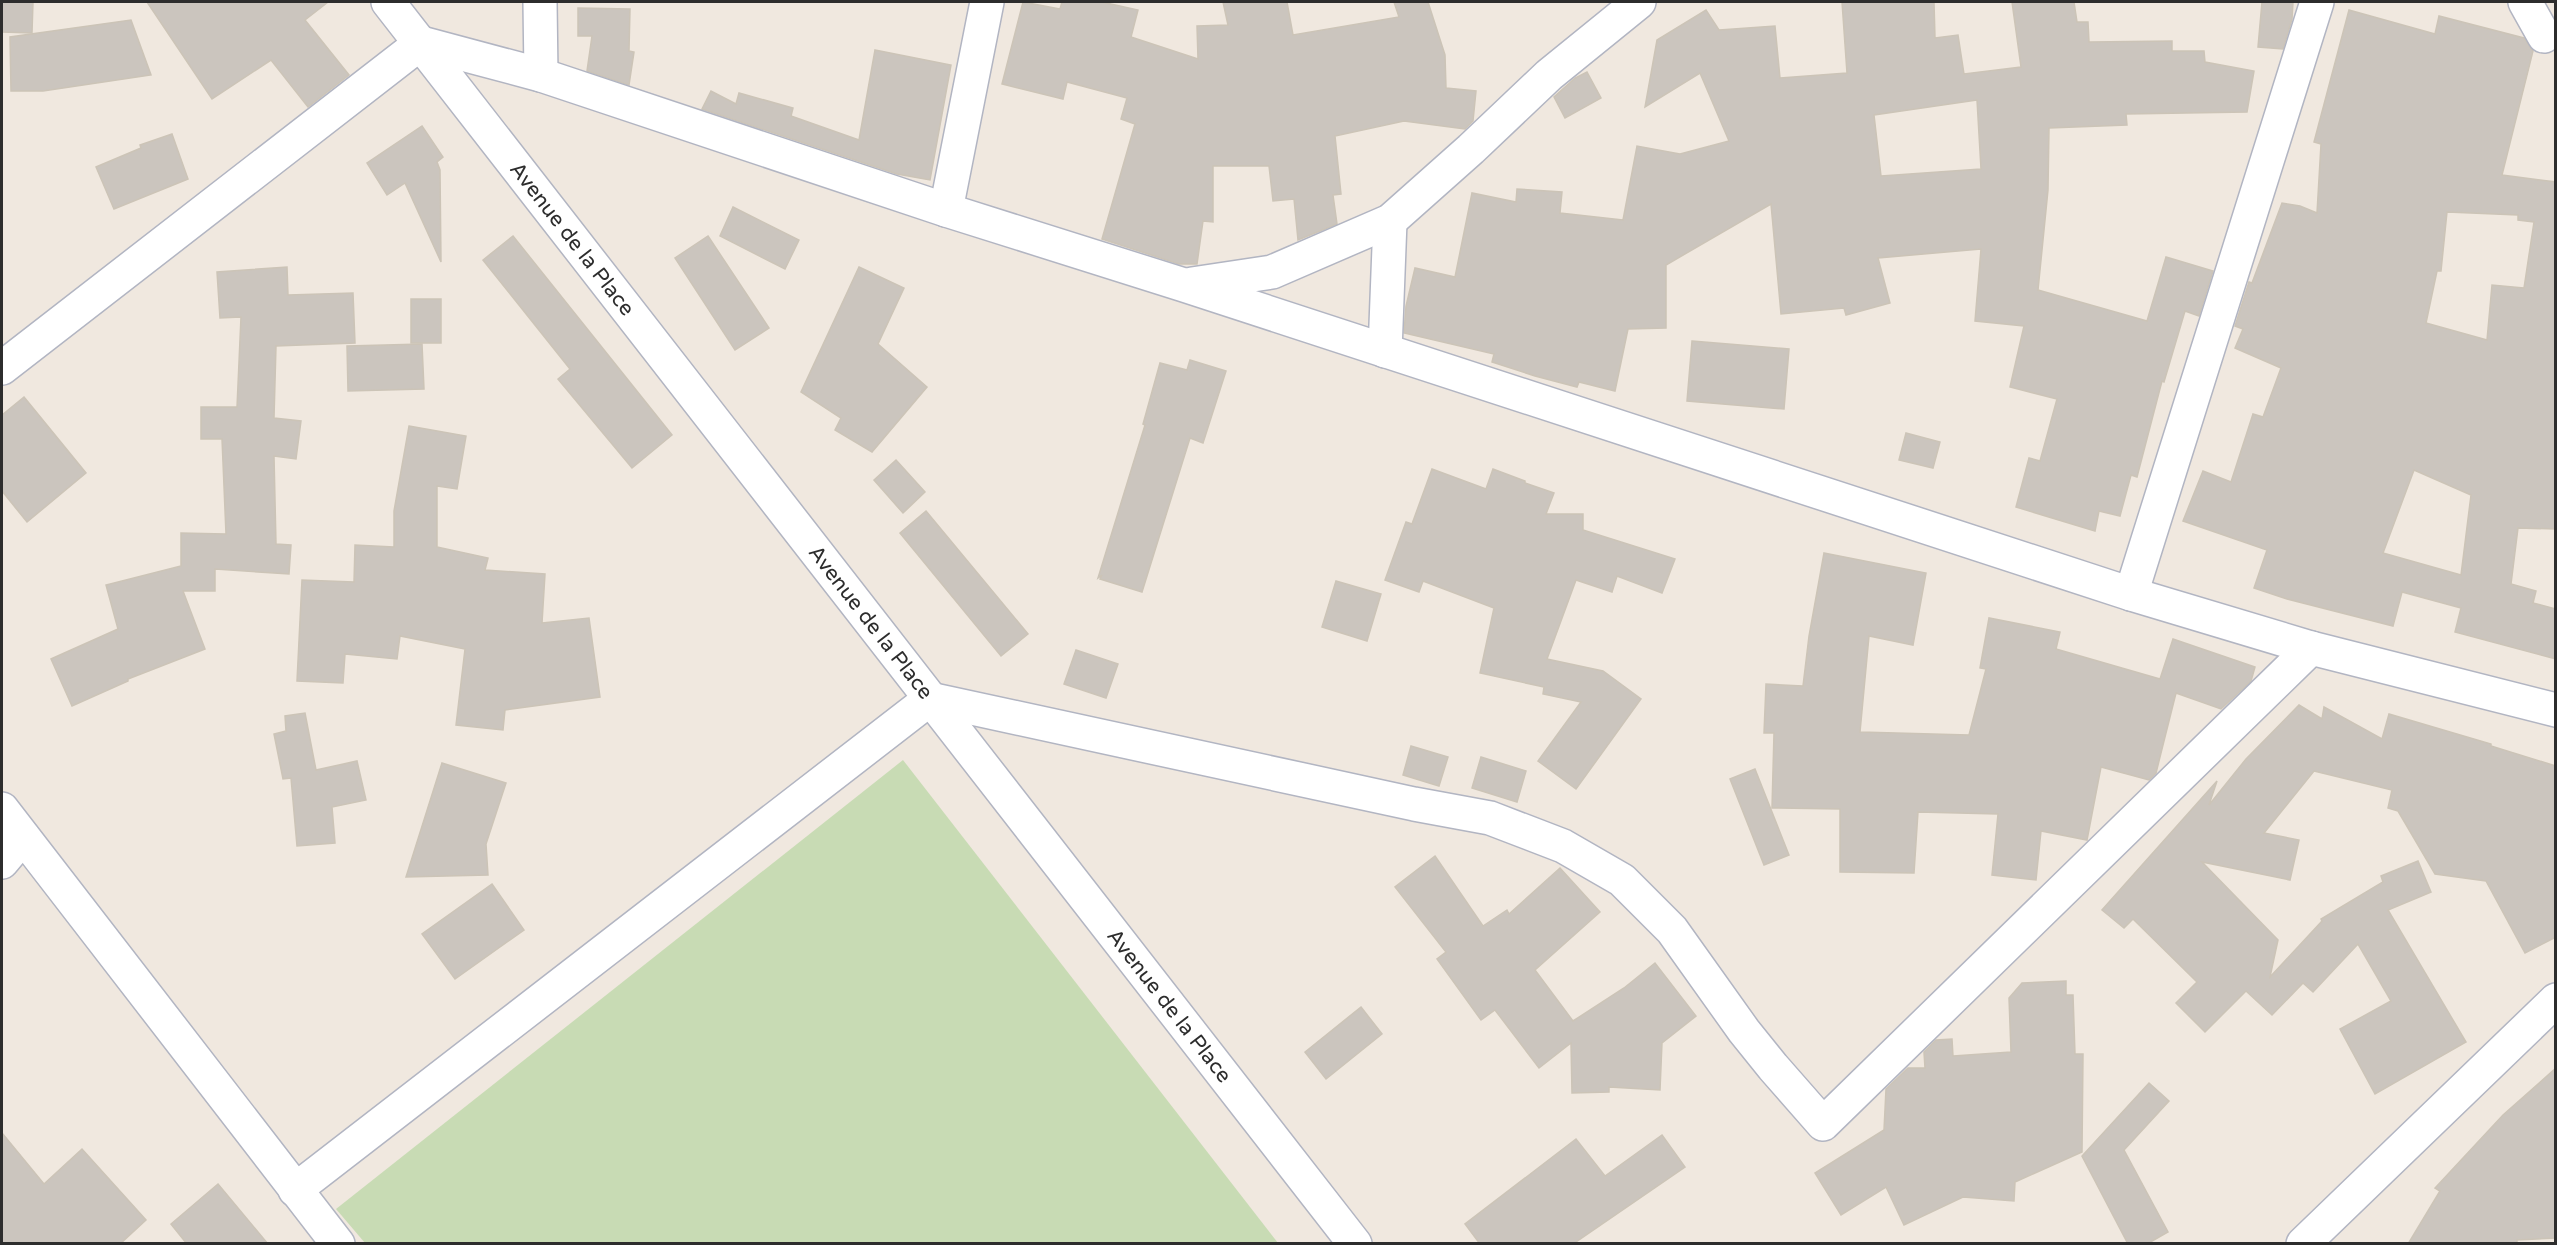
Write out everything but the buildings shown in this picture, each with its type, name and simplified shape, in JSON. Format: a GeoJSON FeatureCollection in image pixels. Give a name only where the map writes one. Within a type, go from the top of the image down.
{"type":"FeatureCollection","features":[{"type":"Feature","properties":{"kind":"street","name":"Avenue de la Place"},"geometry":{"type":"LineString","coordinates":[[388,2],[1355,1244]]}},
{"type":"Feature","properties":{"kind":"street"},"geometry":{"type":"LineString","coordinates":[[540,2],[541,75]]}},
{"type":"Feature","properties":{"kind":"street"},"geometry":{"type":"LineString","coordinates":[[946,210],[987,2]]}},
{"type":"Feature","properties":{"kind":"street"},"geometry":{"type":"LineString","coordinates":[[1184,285],[1272,272],[1390,221],[1549,75],[1639,2]]}},
{"type":"Feature","properties":{"kind":"street"},"geometry":{"type":"LineString","coordinates":[[2131,594],[2317,2]]}},
{"type":"Feature","properties":{"kind":"street"},"geometry":{"type":"LineString","coordinates":[[2525,2],[2544,36]]}},
{"type":"Feature","properties":{"kind":"street"},"geometry":{"type":"LineString","coordinates":[[2,368],[421,43],[541,75],[946,210],[1184,285],[2131,594],[2311,648],[2556,710]]}},
{"type":"Feature","properties":{"kind":"street"},"geometry":{"type":"LineString","coordinates":[[1385,351],[1390,221]]}},
{"type":"Feature","properties":{"kind":"street"},"geometry":{"type":"LineString","coordinates":[[296,1190],[930,699],[1414,804],[1490,818],[1563,846],[1622,880],[1672,930],[1744,1031],[1823,1124],[2311,648]]}},
{"type":"Feature","properties":{"kind":"street"},"geometry":{"type":"LineString","coordinates":[[2,809],[338,1244]]}},
{"type":"Feature","properties":{"kind":"street"},"geometry":{"type":"LineString","coordinates":[[2,862],[23,837]]}},
{"type":"Feature","properties":{"kind":"street"},"geometry":{"type":"LineString","coordinates":[[2303,1244],[2556,1000]]}},
{"type":"Feature","properties":{"kind":"green space"},"geometry":{"type":"Polygon","coordinates":[[[903,760],[1278,1243],[365,1243],[336,1209],[903,760]]]}}]}
